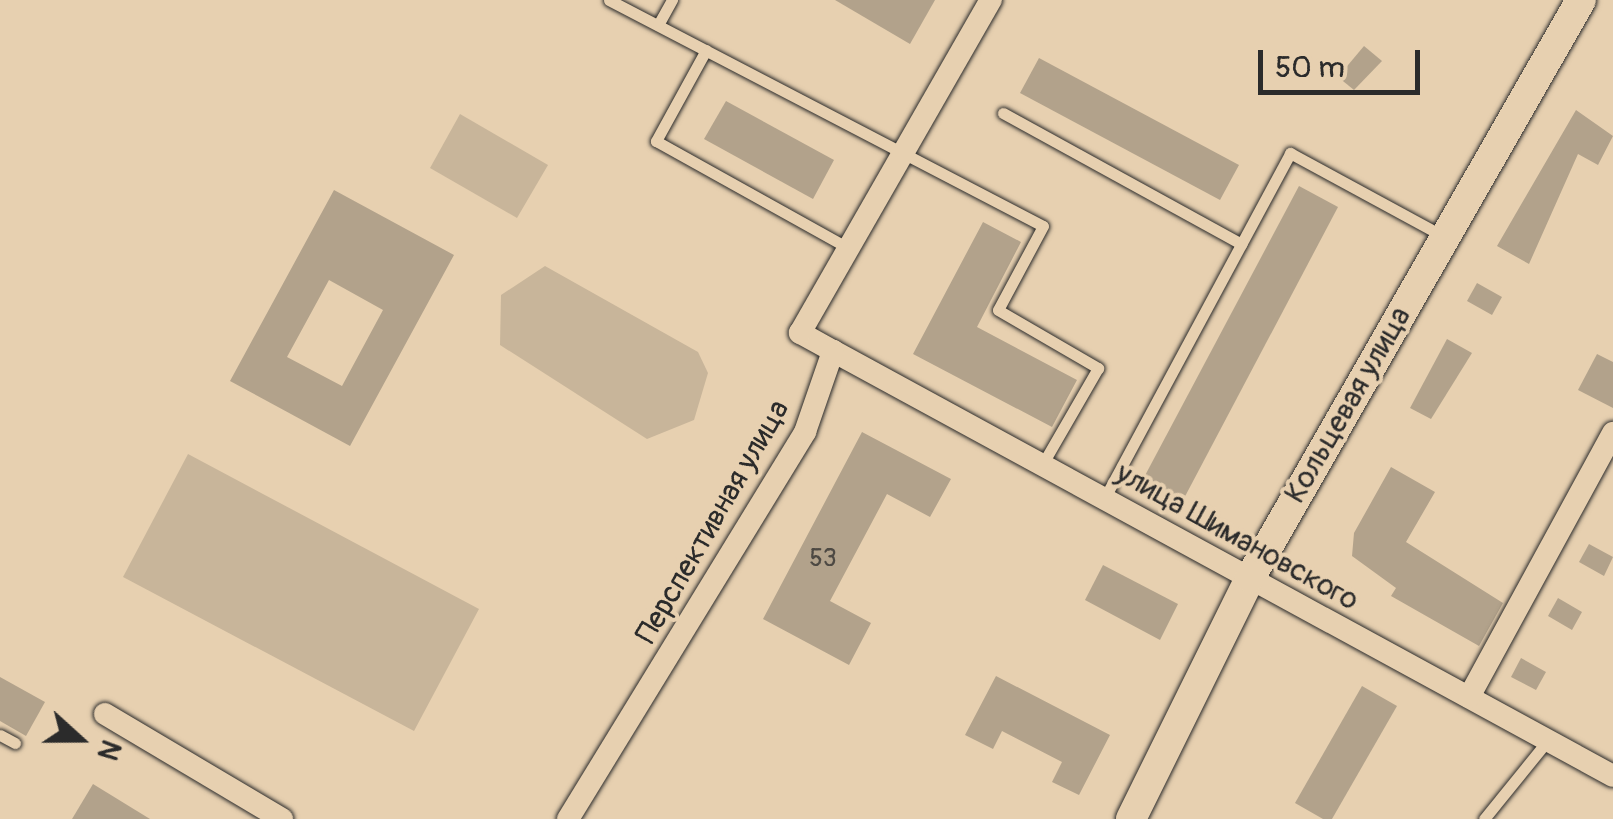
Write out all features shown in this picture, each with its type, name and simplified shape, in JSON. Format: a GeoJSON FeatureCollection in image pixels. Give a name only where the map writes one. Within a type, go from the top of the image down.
{"type":"FeatureCollection","features":[{"type":"Feature","properties":{"kind":"street"},"geometry":{"type":"LineString","coordinates":[[833,352],[800,332],[991,0]]}},
{"type":"Feature","properties":{"kind":"street","name":"Кольцевая улица"},"geometry":{"type":"LineString","coordinates":[[1131,819],[1250,578],[1581,0]]}},
{"type":"Feature","properties":{"kind":"street","name":"улица Шимановского"},"geometry":{"type":"LineString","coordinates":[[833,352],[1613,776]]}},
{"type":"Feature","properties":{"kind":"street","name":"Перспективная улица"},"geometry":{"type":"LineString","coordinates":[[568,819],[805,432],[833,352]]}},
{"type":"Feature","properties":{"kind":"street"},"geometry":{"type":"LineString","coordinates":[[1469,698],[1613,433]]}},
{"type":"Feature","properties":{"kind":"street"},"geometry":{"type":"LineString","coordinates":[[105,714],[282,819]]}},
{"type":"Feature","properties":{"kind":"lane"},"geometry":{"type":"LineString","coordinates":[[609,0],[1042,226],[998,310],[1098,368],[1042,465]]}},
{"type":"Feature","properties":{"kind":"lane"},"geometry":{"type":"LineString","coordinates":[[658,25],[672,0]]}},
{"type":"Feature","properties":{"kind":"lane"},"geometry":{"type":"LineString","coordinates":[[706,50],[656,141],[848,248]]}},
{"type":"Feature","properties":{"kind":"lane"},"geometry":{"type":"LineString","coordinates":[[1003,113],[1241,244]]}},
{"type":"Feature","properties":{"kind":"lane"},"geometry":{"type":"LineString","coordinates":[[1104,499],[1290,153],[1444,236]]}},
{"type":"Feature","properties":{"kind":"lane"},"geometry":{"type":"LineString","coordinates":[[0,734],[14,743]]}},
{"type":"Feature","properties":{"kind":"lane"},"geometry":{"type":"LineString","coordinates":[[1484,819],[1548,740]]}},
{"type":"Feature","properties":{"kind":"shaded area"},"geometry":{"type":"Polygon","coordinates":[[[460,114],[548,165],[517,218],[430,168],[460,114]]]}},
{"type":"Feature","properties":{"kind":"shaded area"},"geometry":{"type":"Polygon","coordinates":[[[545,266],[698,352],[708,373],[694,420],[647,439],[500,345],[501,295],[545,266]]]}},
{"type":"Feature","properties":{"kind":"shaded area"},"geometry":{"type":"Polygon","coordinates":[[[188,454],[479,609],[414,731],[123,577],[188,454]]]}},
{"type":"Feature","properties":{"kind":"building"},"geometry":{"type":"Polygon","coordinates":[[[835,0],[935,0],[910,44],[835,0]]]}},
{"type":"Feature","properties":{"kind":"building"},"geometry":{"type":"Polygon","coordinates":[[[1364,46],[1382,61],[1354,90],[1338,77],[1364,46]]]}},
{"type":"Feature","properties":{"kind":"building"},"geometry":{"type":"Polygon","coordinates":[[[1039,58],[1239,165],[1220,200],[1020,93],[1039,58]]]}},
{"type":"Feature","properties":{"kind":"building"},"geometry":{"type":"Polygon","coordinates":[[[726,101],[834,160],[813,199],[704,139],[726,101]]]}},
{"type":"Feature","properties":{"kind":"building"},"geometry":{"type":"Polygon","coordinates":[[[1576,110],[1613,136],[1598,165],[1578,154],[1529,264],[1497,246],[1576,110]]]}},
{"type":"Feature","properties":{"kind":"building"},"geometry":{"type":"Polygon","coordinates":[[[1299,186],[1338,207],[1181,504],[1141,483],[1299,186]]]}},
{"type":"Feature","properties":{"kind":"building"},"geometry":{"type":"Polygon","coordinates":[[[334,190],[454,255],[350,446],[230,381],[334,190]],[[329,280],[287,357],[342,386],[383,310],[329,280]]]}},
{"type":"Feature","properties":{"kind":"building"},"geometry":{"type":"Polygon","coordinates":[[[983,222],[1021,242],[977,327],[1077,380],[1052,427],[913,354],[983,222]]]}},
{"type":"Feature","properties":{"kind":"building"},"geometry":{"type":"Polygon","coordinates":[[[1477,283],[1502,297],[1492,315],[1467,301],[1477,283]]]}},
{"type":"Feature","properties":{"kind":"building"},"geometry":{"type":"Polygon","coordinates":[[[1447,339],[1472,353],[1431,419],[1410,408],[1447,339]]]}},
{"type":"Feature","properties":{"kind":"building"},"geometry":{"type":"Polygon","coordinates":[[[1597,354],[1613,362],[1613,408],[1578,390],[1597,354]]]}},
{"type":"Feature","properties":{"kind":"building"},"geometry":{"type":"Polygon","coordinates":[[[862,432],[951,479],[930,517],[887,494],[830,601],[871,623],[849,665],[763,619],[862,432]]]}},
{"type":"Feature","properties":{"kind":"building"},"geometry":{"type":"Polygon","coordinates":[[[1391,467],[1435,492],[1406,542],[1503,603],[1479,646],[1391,596],[1396,588],[1352,556],[1354,533],[1391,467]]]}},
{"type":"Feature","properties":{"kind":"building"},"geometry":{"type":"Polygon","coordinates":[[[1589,544],[1613,557],[1604,576],[1579,562],[1589,544]]]}},
{"type":"Feature","properties":{"kind":"building"},"geometry":{"type":"Polygon","coordinates":[[[1103,565],[1178,604],[1160,640],[1085,600],[1103,565]]]}},
{"type":"Feature","properties":{"kind":"building"},"geometry":{"type":"Polygon","coordinates":[[[1558,598],[1582,612],[1572,630],[1548,616],[1558,598]]]}},
{"type":"Feature","properties":{"kind":"building"},"geometry":{"type":"Polygon","coordinates":[[[1521,658],[1546,672],[1536,690],[1511,677],[1521,658]]]}},
{"type":"Feature","properties":{"kind":"building"},"geometry":{"type":"Polygon","coordinates":[[[996,676],[1110,735],[1079,795],[1052,782],[1062,762],[1002,731],[993,749],[965,735],[996,676]]]}},
{"type":"Feature","properties":{"kind":"building"},"geometry":{"type":"Polygon","coordinates":[[[0,677],[45,702],[26,736],[0,721],[0,677]]]}},
{"type":"Feature","properties":{"kind":"building"},"geometry":{"type":"Polygon","coordinates":[[[1362,686],[1397,706],[1332,819],[1323,819],[1295,803],[1362,686]]]}},
{"type":"Feature","properties":{"kind":"building"},"geometry":{"type":"Polygon","coordinates":[[[93,784],[150,819],[72,819],[93,784]]]}}]}
